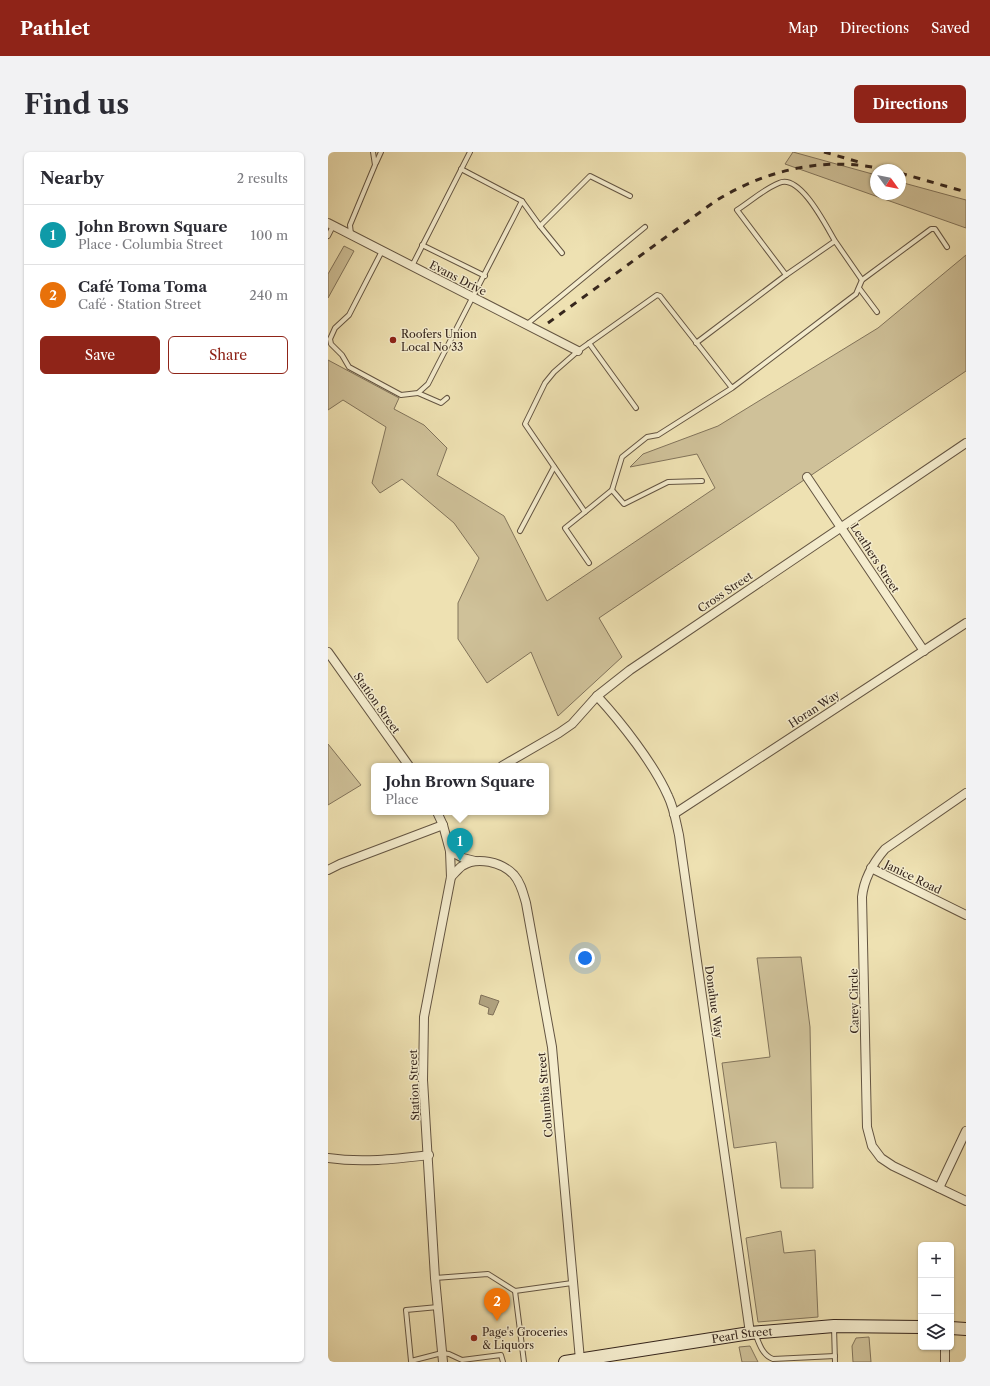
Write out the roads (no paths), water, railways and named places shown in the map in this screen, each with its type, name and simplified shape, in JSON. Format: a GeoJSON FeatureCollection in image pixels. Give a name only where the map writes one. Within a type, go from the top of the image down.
{"type":"FeatureCollection","features":[{"type":"Feature","properties":{"kind":"main road","name":"Pearl Street"},"geometry":{"type":"LineString","coordinates":[[565,1362],[753,1333],[834,1326],[918,1327]]}},
{"type":"Feature","properties":{"kind":"main road"},"geometry":{"type":"LineString","coordinates":[[954,1328],[966,1329]]}},
{"type":"Feature","properties":{"kind":"street","name":"Evans Drive"},"geometry":{"type":"LineString","coordinates":[[331,224],[578,351]]}},
{"type":"Feature","properties":{"kind":"street","name":"Cross Street"},"geometry":{"type":"LineString","coordinates":[[507,763],[572,724],[597,696],[630,670],[841,526],[966,443]]}},
{"type":"Feature","properties":{"kind":"street","name":"Leathers Street"},"geometry":{"type":"LineString","coordinates":[[807,477],[924,651]]}},
{"type":"Feature","properties":{"kind":"street","name":"Horan Way"},"geometry":{"type":"LineString","coordinates":[[674,814],[966,623]]}},
{"type":"Feature","properties":{"kind":"street","name":"Station Street"},"geometry":{"type":"LineString","coordinates":[[328,652],[407,763]]}},
{"type":"Feature","properties":{"kind":"street","name":"Donahue Way"},"geometry":{"type":"LineString","coordinates":[[597,696],[622,725],[662,783],[674,814],[679,835],[753,1333]]}},
{"type":"Feature","properties":{"kind":"street","name":"Carey Circle"},"geometry":{"type":"LineString","coordinates":[[966,793],[885,849],[871,868],[863,887],[862,897],[867,1127],[872,1146],[881,1158],[966,1201]]}},
{"type":"Feature","properties":{"kind":"street","name":"Station Street"},"geometry":{"type":"LineString","coordinates":[[438,815],[443,825],[450,851],[451,877],[424,1017],[423,1080],[429,1155],[435,1278],[443,1358]]}},
{"type":"Feature","properties":{"kind":"street"},"geometry":{"type":"LineString","coordinates":[[328,870],[340,864],[443,825]]}},
{"type":"Feature","properties":{"kind":"street","name":"Columbia Street"},"geometry":{"type":"LineString","coordinates":[[450,851],[463,858],[499,864],[506,868],[518,881],[526,903],[552,1047],[580,1360]]}},
{"type":"Feature","properties":{"kind":"street"},"geometry":{"type":"LineString","coordinates":[[451,877],[462,866],[476,861]]}},
{"type":"Feature","properties":{"kind":"street","name":"Janice Road"},"geometry":{"type":"LineString","coordinates":[[871,868],[966,915]]}},
{"type":"Feature","properties":{"kind":"street"},"geometry":{"type":"LineString","coordinates":[[939,1188],[966,1131]]}},
{"type":"Feature","properties":{"kind":"street"},"geometry":{"type":"LineString","coordinates":[[328,1158],[346,1161],[376,1161],[429,1155]]}},
{"type":"Feature","properties":{"kind":"street"},"geometry":{"type":"LineString","coordinates":[[945,1350],[945,1362]]}},
{"type":"Feature","properties":{"kind":"lane"},"geometry":{"type":"LineString","coordinates":[[373,152],[375,166]]}},
{"type":"Feature","properties":{"kind":"lane"},"geometry":{"type":"LineString","coordinates":[[351,235],[350,225],[381,152]]}},
{"type":"Feature","properties":{"kind":"lane"},"geometry":{"type":"LineString","coordinates":[[412,266],[470,152]]}},
{"type":"Feature","properties":{"kind":"lane"},"geometry":{"type":"LineString","coordinates":[[461,169],[522,201],[562,253]]}},
{"type":"Feature","properties":{"kind":"lane"},"geometry":{"type":"LineString","coordinates":[[540,226],[590,176],[630,196]]}},
{"type":"Feature","properties":{"kind":"lane"},"geometry":{"type":"LineString","coordinates":[[786,275],[738,210],[778,183],[789,183],[796,185],[805,194],[862,280]]}},
{"type":"Feature","properties":{"kind":"lane"},"geometry":{"type":"LineString","coordinates":[[418,393],[428,384],[485,276],[522,201]]}},
{"type":"Feature","properties":{"kind":"lane"},"geometry":{"type":"LineString","coordinates":[[328,236],[331,224]]}},
{"type":"Feature","properties":{"kind":"lane"},"geometry":{"type":"LineString","coordinates":[[526,325],[645,227]]}},
{"type":"Feature","properties":{"kind":"lane"},"geometry":{"type":"LineString","coordinates":[[589,563],[565,528],[612,490],[622,457],[647,437],[658,435],[732,388],[856,294],[862,280],[931,229],[935,229],[947,247]]}},
{"type":"Feature","properties":{"kind":"lane"},"geometry":{"type":"LineString","coordinates":[[696,342],[835,240]]}},
{"type":"Feature","properties":{"kind":"lane"},"geometry":{"type":"LineString","coordinates":[[422,245],[485,276]]}},
{"type":"Feature","properties":{"kind":"lane"},"geometry":{"type":"LineString","coordinates":[[382,250],[349,315],[335,328],[330,339],[331,344],[342,354],[349,367],[401,395],[418,393],[441,403],[447,398]]}},
{"type":"Feature","properties":{"kind":"lane"},"geometry":{"type":"LineString","coordinates":[[859,288],[878,312]]}},
{"type":"Feature","properties":{"kind":"lane"},"geometry":{"type":"LineString","coordinates":[[585,512],[525,424],[549,377],[578,351],[657,295],[660,296],[732,388]]}},
{"type":"Feature","properties":{"kind":"lane"},"geometry":{"type":"LineString","coordinates":[[590,342],[636,408]]}},
{"type":"Feature","properties":{"kind":"lane"},"geometry":{"type":"LineString","coordinates":[[520,531],[554,467]]}},
{"type":"Feature","properties":{"kind":"lane"},"geometry":{"type":"LineString","coordinates":[[612,490],[624,504],[668,482],[702,481]]}},
{"type":"Feature","properties":{"kind":"lane"},"geometry":{"type":"LineString","coordinates":[[435,1278],[488,1274],[515,1291],[572,1283]]}},
{"type":"Feature","properties":{"kind":"lane"},"geometry":{"type":"LineString","coordinates":[[515,1291],[524,1362]]}},
{"type":"Feature","properties":{"kind":"lane"},"geometry":{"type":"LineString","coordinates":[[438,1307],[406,1310],[409,1362],[443,1358],[450,1354],[462,1360],[501,1355],[503,1362]]}},
{"type":"Feature","properties":{"kind":"lane"},"geometry":{"type":"LineString","coordinates":[[834,1326],[835,1362]]}},
{"type":"Feature","properties":{"kind":"lane"},"geometry":{"type":"LineString","coordinates":[[753,1333],[763,1352],[768,1357],[773,1359],[835,1356]]}},
{"type":"Feature","properties":{"kind":"railway"},"geometry":{"type":"LineString","coordinates":[[824,152],[859,162]]}},
{"type":"Feature","properties":{"kind":"railway"},"geometry":{"type":"LineString","coordinates":[[548,323],[714,202],[733,191],[754,181],[797,168],[841,164],[870,167]]}},
{"type":"Feature","properties":{"kind":"railway"},"geometry":{"type":"LineString","coordinates":[[906,175],[966,192]]}},
{"type":"Feature","properties":{"kind":"place","name":"Roofers Union Local No 33"},"geometry":{"type":"Point","coordinates":[393,340]}},
{"type":"Feature","properties":{"kind":"place","name":"John Brown Square"},"geometry":{"type":"Point","coordinates":[460,861]}},
{"type":"Feature","properties":{"kind":"place","name":"Café Toma Toma"},"geometry":{"type":"Point","coordinates":[497,1321]}},
{"type":"Feature","properties":{"kind":"place","name":"Page's Groceries & Liquors"},"geometry":{"type":"Point","coordinates":[474,1338]}}]}
